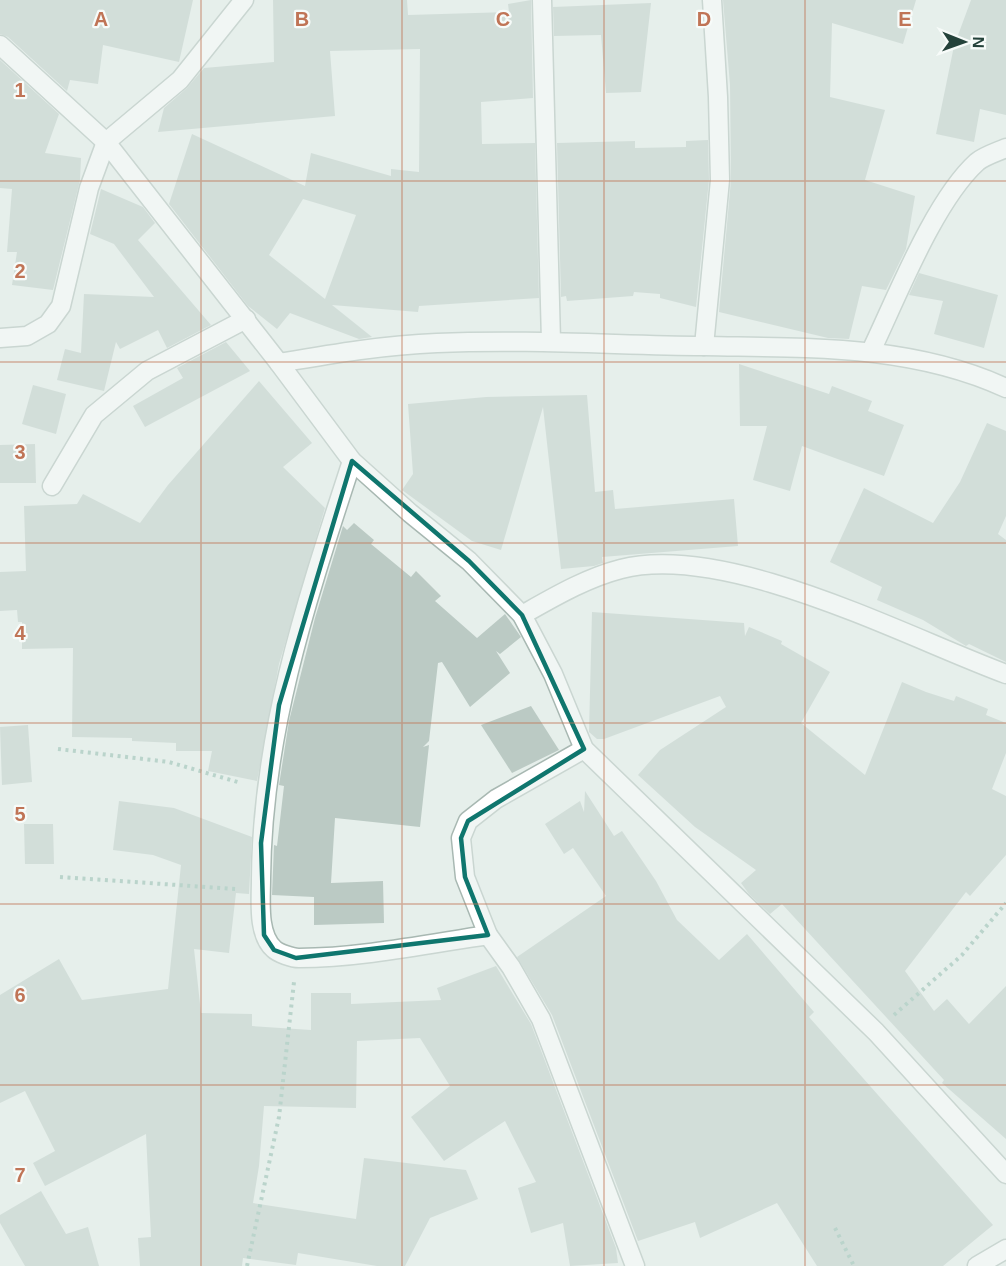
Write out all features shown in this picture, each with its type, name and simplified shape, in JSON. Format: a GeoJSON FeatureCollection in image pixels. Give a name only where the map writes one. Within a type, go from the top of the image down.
{"type":"FeatureCollection","features":[{"type":"Feature","properties":{"kind":"street"},"geometry":{"type":"LineString","coordinates":[[0,338],[27,336],[48,324],[61,306],[89,188],[106,142],[180,80],[244,0]]}},
{"type":"Feature","properties":{"kind":"street"},"geometry":{"type":"LineString","coordinates":[[542,0],[551,342]]}},
{"type":"Feature","properties":{"kind":"street"},"geometry":{"type":"LineString","coordinates":[[704,346],[720,180],[712,0]]}},
{"type":"Feature","properties":{"kind":"street"},"geometry":{"type":"LineString","coordinates":[[0,45],[106,142],[246,319],[352,461],[410,513],[469,561],[522,615],[553,674],[584,749],[876,1032],[1006,1174]]}},
{"type":"Feature","properties":{"kind":"street"},"geometry":{"type":"LineString","coordinates":[[871,351],[937,215],[955,188],[978,161],[1006,148]]}},
{"type":"Feature","properties":{"kind":"street"},"geometry":{"type":"LineString","coordinates":[[52,486],[94,415],[147,371],[246,319]]}},
{"type":"Feature","properties":{"kind":"street"},"geometry":{"type":"LineString","coordinates":[[279,363],[352,350],[436,343],[551,342],[780,346],[871,351],[934,363],[1006,388]]}},
{"type":"Feature","properties":{"kind":"street"},"geometry":{"type":"LineString","coordinates":[[352,461],[319,562],[279,705],[265,790],[261,891],[264,935],[274,950],[296,958],[382,950],[488,935]]}},
{"type":"Feature","properties":{"kind":"street"},"geometry":{"type":"LineString","coordinates":[[522,615],[568,589],[622,569],[660,565],[697,567],[799,592],[1006,674]]}},
{"type":"Feature","properties":{"kind":"street"},"geometry":{"type":"LineString","coordinates":[[584,749],[496,799],[468,821],[461,838],[465,877],[488,935],[512,967],[541,1019],[635,1266]]}},
{"type":"Feature","properties":{"kind":"street"},"geometry":{"type":"LineString","coordinates":[[977,1266],[1006,1249]]}},
{"type":"Feature","properties":{"kind":"path"},"geometry":{"type":"LineString","coordinates":[[58,749],[169,762],[265,790]]}},
{"type":"Feature","properties":{"kind":"path"},"geometry":{"type":"LineString","coordinates":[[60,877],[261,891]]}},
{"type":"Feature","properties":{"kind":"path"},"geometry":{"type":"LineString","coordinates":[[876,1032],[962,955],[1006,903]]}},
{"type":"Feature","properties":{"kind":"path"},"geometry":{"type":"LineString","coordinates":[[247,1266],[279,1117],[296,958]]}},
{"type":"Feature","properties":{"kind":"path"},"geometry":{"type":"LineString","coordinates":[[834,1228],[854,1266]]}},
{"type":"Feature","properties":{"kind":"highlighted area"},"geometry":{"type":"Polygon","coordinates":[[[352,461],[469,561],[522,615],[584,749],[468,821],[461,838],[465,877],[488,935],[296,958],[274,950],[264,935],[261,843],[279,705],[352,461]]]}},
{"type":"Feature","properties":{"kind":"building"},"geometry":{"type":"Polygon","coordinates":[[[0,0],[193,0],[179,62],[103,45],[98,84],[70,80],[67,91],[8,37],[0,34],[0,0]]]}},
{"type":"Feature","properties":{"kind":"building"},"geometry":{"type":"Polygon","coordinates":[[[273,0],[407,0],[408,15],[509,12],[508,4],[531,0],[533,98],[481,102],[482,144],[535,143],[539,298],[419,306],[418,312],[332,305],[372,337],[359,339],[290,313],[277,329],[248,306],[169,204],[192,134],[305,186],[311,153],[391,176],[391,169],[419,172],[420,49],[330,51],[335,116],[158,132],[164,108],[187,88],[204,68],[274,62],[273,0]],[[303,199],[269,255],[325,299],[356,215],[303,199]]]}},
{"type":"Feature","properties":{"kind":"building"},"geometry":{"type":"Polygon","coordinates":[[[723,0],[916,0],[903,44],[832,23],[830,97],[885,110],[865,180],[915,196],[906,249],[886,290],[862,286],[849,339],[828,338],[719,312],[731,180],[730,85],[723,0]]]}},
{"type":"Feature","properties":{"kind":"building"},"geometry":{"type":"Polygon","coordinates":[[[971,0],[1006,0],[1006,115],[980,109],[974,142],[936,134],[954,46],[971,0]]]}},
{"type":"Feature","properties":{"kind":"building"},"geometry":{"type":"Polygon","coordinates":[[[651,3],[641,92],[606,93],[601,35],[554,36],[553,7],[651,3]]]}},
{"type":"Feature","properties":{"kind":"building"},"geometry":{"type":"Polygon","coordinates":[[[0,60],[59,114],[45,153],[81,158],[80,180],[53,290],[12,285],[17,252],[7,252],[12,189],[0,188],[0,60]]]}},
{"type":"Feature","properties":{"kind":"building"},"geometry":{"type":"Polygon","coordinates":[[[708,140],[709,180],[696,307],[660,298],[660,294],[634,292],[633,296],[567,301],[566,296],[561,297],[557,143],[635,141],[635,148],[686,147],[686,141],[708,140]]]}},
{"type":"Feature","properties":{"kind":"building"},"geometry":{"type":"Polygon","coordinates":[[[101,189],[143,207],[155,223],[138,240],[211,325],[167,348],[158,330],[120,349],[116,342],[104,391],[57,380],[65,349],[81,353],[84,294],[154,297],[114,244],[90,234],[101,189]]]}},
{"type":"Feature","properties":{"kind":"building"},"geometry":{"type":"Polygon","coordinates":[[[919,273],[998,295],[984,348],[934,334],[943,301],[909,295],[919,273]]]}},
{"type":"Feature","properties":{"kind":"building"},"geometry":{"type":"Polygon","coordinates":[[[226,342],[250,371],[145,427],[133,406],[183,378],[177,368],[226,342]]]}},
{"type":"Feature","properties":{"kind":"building"},"geometry":{"type":"Polygon","coordinates":[[[739,364],[829,394],[832,386],[872,401],[868,411],[904,425],[884,476],[802,446],[790,491],[753,480],[767,426],[740,426],[739,364]]]}},
{"type":"Feature","properties":{"kind":"building"},"geometry":{"type":"Polygon","coordinates":[[[259,381],[312,443],[283,467],[325,508],[279,664],[257,781],[208,771],[212,751],[176,751],[176,743],[132,741],[132,738],[72,737],[73,648],[22,649],[22,622],[18,622],[17,610],[0,611],[0,572],[26,571],[24,506],[77,504],[83,494],[140,523],[168,485],[259,381]]]}},
{"type":"Feature","properties":{"kind":"building"},"geometry":{"type":"Polygon","coordinates":[[[33,385],[66,394],[56,434],[22,424],[33,385]]]}},
{"type":"Feature","properties":{"kind":"building"},"geometry":{"type":"Polygon","coordinates":[[[587,395],[595,492],[613,490],[615,509],[734,499],[738,546],[602,557],[603,563],[594,566],[561,569],[543,407],[501,550],[472,541],[402,490],[413,474],[408,404],[486,397],[587,395]]]}},
{"type":"Feature","properties":{"kind":"building"},"geometry":{"type":"Polygon","coordinates":[[[987,423],[1006,431],[1006,516],[998,534],[1006,540],[1006,662],[969,644],[966,646],[923,620],[877,600],[882,587],[830,562],[864,488],[933,523],[960,482],[987,423]]]}},
{"type":"Feature","properties":{"kind":"building"},"geometry":{"type":"Polygon","coordinates":[[[35,444],[36,483],[0,483],[0,445],[35,444]]]}},
{"type":"Feature","properties":{"kind":"building"},"geometry":{"type":"Polygon","coordinates":[[[354,523],[374,540],[371,544],[411,577],[416,571],[441,596],[435,601],[477,638],[505,614],[521,637],[500,654],[496,651],[510,673],[470,707],[442,662],[438,663],[429,741],[423,747],[429,745],[420,827],[335,818],[331,883],[383,881],[384,923],[314,925],[314,897],[272,895],[274,845],[277,846],[284,786],[279,785],[289,721],[315,618],[343,526],[347,530],[354,523]]]}},
{"type":"Feature","properties":{"kind":"building"},"geometry":{"type":"Polygon","coordinates":[[[592,612],[744,623],[745,636],[749,627],[782,641],[781,644],[830,672],[801,723],[865,775],[902,682],[954,701],[956,696],[988,709],[986,715],[1006,723],[1006,753],[992,789],[1006,796],[1006,855],[970,896],[966,892],[905,971],[934,1011],[947,999],[969,1024],[1006,986],[1006,1139],[942,1083],[944,1080],[782,904],[770,914],[749,894],[741,883],[756,870],[695,827],[638,775],[660,750],[726,707],[720,696],[604,739],[597,739],[589,732],[592,612]]]}},
{"type":"Feature","properties":{"kind":"building"},"geometry":{"type":"Polygon","coordinates":[[[531,706],[559,750],[512,773],[481,725],[531,706]]]}},
{"type":"Feature","properties":{"kind":"building"},"geometry":{"type":"Polygon","coordinates":[[[28,725],[32,782],[2,785],[0,727],[28,725]]]}},
{"type":"Feature","properties":{"kind":"building"},"geometry":{"type":"Polygon","coordinates":[[[585,791],[614,836],[622,831],[656,881],[677,920],[719,960],[747,934],[814,1012],[809,1017],[993,1225],[943,1266],[817,1266],[777,1203],[700,1238],[695,1222],[638,1241],[552,1015],[517,957],[606,896],[573,848],[564,854],[545,824],[580,801],[584,812],[585,791]]]}},
{"type":"Feature","properties":{"kind":"building"},"geometry":{"type":"Polygon","coordinates":[[[119,801],[174,808],[252,837],[249,894],[236,893],[229,953],[194,949],[201,1013],[252,1014],[252,1026],[311,1030],[311,993],[351,993],[351,1004],[441,1000],[437,988],[496,966],[531,1024],[616,1248],[618,1263],[570,1266],[563,1223],[531,1233],[518,1188],[536,1182],[505,1121],[444,1161],[411,1117],[450,1086],[420,1038],[357,1041],[356,1108],[264,1106],[253,1203],[356,1219],[364,1158],[466,1170],[478,1199],[430,1218],[405,1266],[377,1266],[298,1253],[296,1265],[243,1258],[242,1266],[140,1266],[138,1238],[151,1237],[146,1134],[45,1186],[33,1163],[55,1151],[25,1091],[0,1103],[0,995],[59,959],[82,1000],[168,989],[181,865],[153,855],[113,850],[119,801]]]}},
{"type":"Feature","properties":{"kind":"building"},"geometry":{"type":"Polygon","coordinates":[[[24,824],[53,824],[54,864],[25,864],[24,824]]]}},
{"type":"Feature","properties":{"kind":"building"},"geometry":{"type":"Polygon","coordinates":[[[41,1191],[66,1234],[88,1227],[99,1266],[25,1266],[0,1223],[0,1215],[41,1191]]]}}]}
